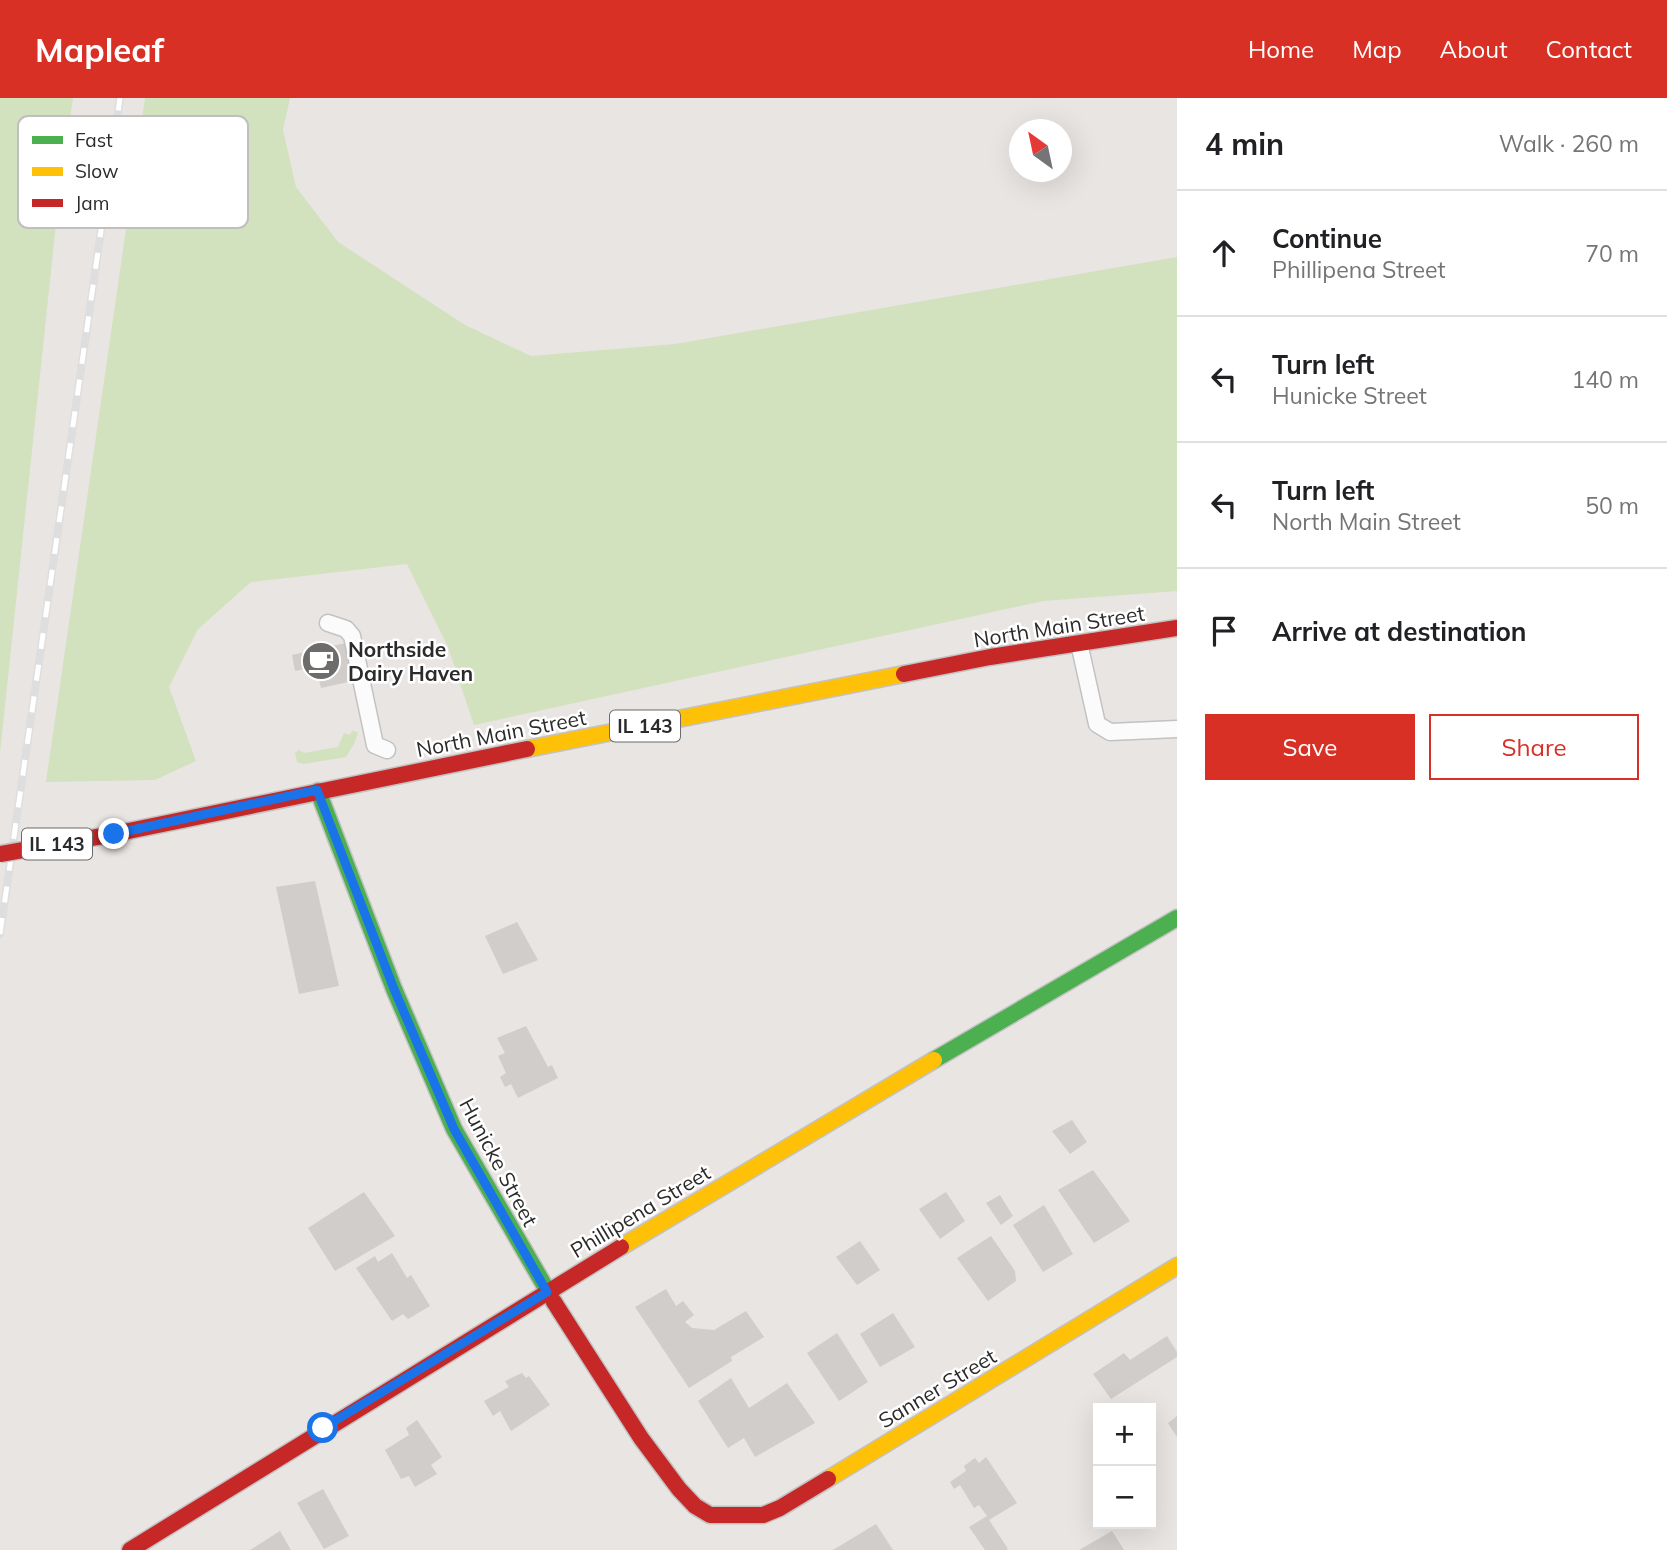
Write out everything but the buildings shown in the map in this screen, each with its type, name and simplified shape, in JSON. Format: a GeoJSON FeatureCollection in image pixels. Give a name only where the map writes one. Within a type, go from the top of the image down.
{"type":"FeatureCollection","features":[{"type":"Feature","properties":{"kind":"street","name":"North Main Street"},"geometry":{"type":"LineString","coordinates":[[0,854],[114,834],[317,790],[990,657],[1177,628]]}},
{"type":"Feature","properties":{"kind":"street","name":"Hunicke Street"},"geometry":{"type":"LineString","coordinates":[[317,790],[394,989],[454,1129],[547,1292],[661,1465],[687,1497],[710,1515]]}},
{"type":"Feature","properties":{"kind":"street","name":"Phillipena Street"},"geometry":{"type":"LineString","coordinates":[[130,1550],[323,1428],[846,1111],[1177,918]]}},
{"type":"Feature","properties":{"kind":"street","name":"Sanner Street"},"geometry":{"type":"LineString","coordinates":[[710,1515],[763,1515],[780,1508],[1177,1266]]}},
{"type":"Feature","properties":{"kind":"lane"},"geometry":{"type":"LineString","coordinates":[[328,623],[346,629],[352,636],[375,745],[387,750]]}},
{"type":"Feature","properties":{"kind":"lane"},"geometry":{"type":"LineString","coordinates":[[1079,643],[1097,724],[1110,732],[1177,729]]}},
{"type":"Feature","properties":{"kind":"green space"},"geometry":{"type":"Polygon","coordinates":[[[0,98],[73,98],[70,116],[18,116],[18,228],[56,228],[0,753],[0,98]]]}},
{"type":"Feature","properties":{"kind":"green space"},"geometry":{"type":"Polygon","coordinates":[[[145,98],[290,98],[283,130],[296,187],[338,242],[465,325],[531,356],[675,344],[1177,257],[1177,591],[1043,601],[474,725],[448,647],[407,564],[251,582],[198,629],[169,687],[196,761],[155,780],[46,782],[126,228],[248,228],[248,116],[142,116],[145,98]]]}},
{"type":"Feature","properties":{"kind":"green space"},"geometry":{"type":"Polygon","coordinates":[[[352,731],[358,732],[346,757],[304,764],[297,762],[295,753],[299,750],[304,753],[338,747],[344,733],[350,735],[352,731]]]}},
{"type":"Feature","properties":{"kind":"railway"},"geometry":{"type":"LineString","coordinates":[[117,116],[120,98]]}},
{"type":"Feature","properties":{"kind":"railway"},"geometry":{"type":"LineString","coordinates":[[0,934],[101,228]]}},
{"type":"Feature","properties":{"kind":"traffic: fast"},"geometry":{"type":"LineString","coordinates":[[318,791],[394,989],[454,1129],[554,1302]]}},
{"type":"Feature","properties":{"kind":"traffic: fast"},"geometry":{"type":"LineString","coordinates":[[934,1060],[1177,918]]}},
{"type":"Feature","properties":{"kind":"traffic: slow"},"geometry":{"type":"LineString","coordinates":[[527,749],[904,674]]}},
{"type":"Feature","properties":{"kind":"traffic: slow"},"geometry":{"type":"LineString","coordinates":[[621,1247],[934,1060]]}},
{"type":"Feature","properties":{"kind":"traffic: slow"},"geometry":{"type":"LineString","coordinates":[[828,1479],[1177,1266]]}},
{"type":"Feature","properties":{"kind":"traffic: jam"},"geometry":{"type":"LineString","coordinates":[[904,674],[990,657],[1177,628]]}},
{"type":"Feature","properties":{"kind":"traffic: jam"},"geometry":{"type":"LineString","coordinates":[[114,834],[527,749]]}},
{"type":"Feature","properties":{"kind":"traffic: jam"},"geometry":{"type":"LineString","coordinates":[[0,854],[114,834]]}},
{"type":"Feature","properties":{"kind":"traffic: jam"},"geometry":{"type":"LineString","coordinates":[[130,1550],[621,1247]]}},
{"type":"Feature","properties":{"kind":"traffic: jam"},"geometry":{"type":"LineString","coordinates":[[554,1302],[641,1438],[695,1506],[710,1515],[763,1515],[780,1508],[828,1479]]}},
{"type":"Feature","properties":{"kind":"place","name":"Northside Dairy Haven"},"geometry":{"type":"Point","coordinates":[321,661]}},
{"type":"Feature","properties":{"kind":"route"},"geometry":{"type":"LineString","coordinates":[[114,834],[317,790],[394,989],[454,1129],[547,1292],[323,1428]]}}]}
